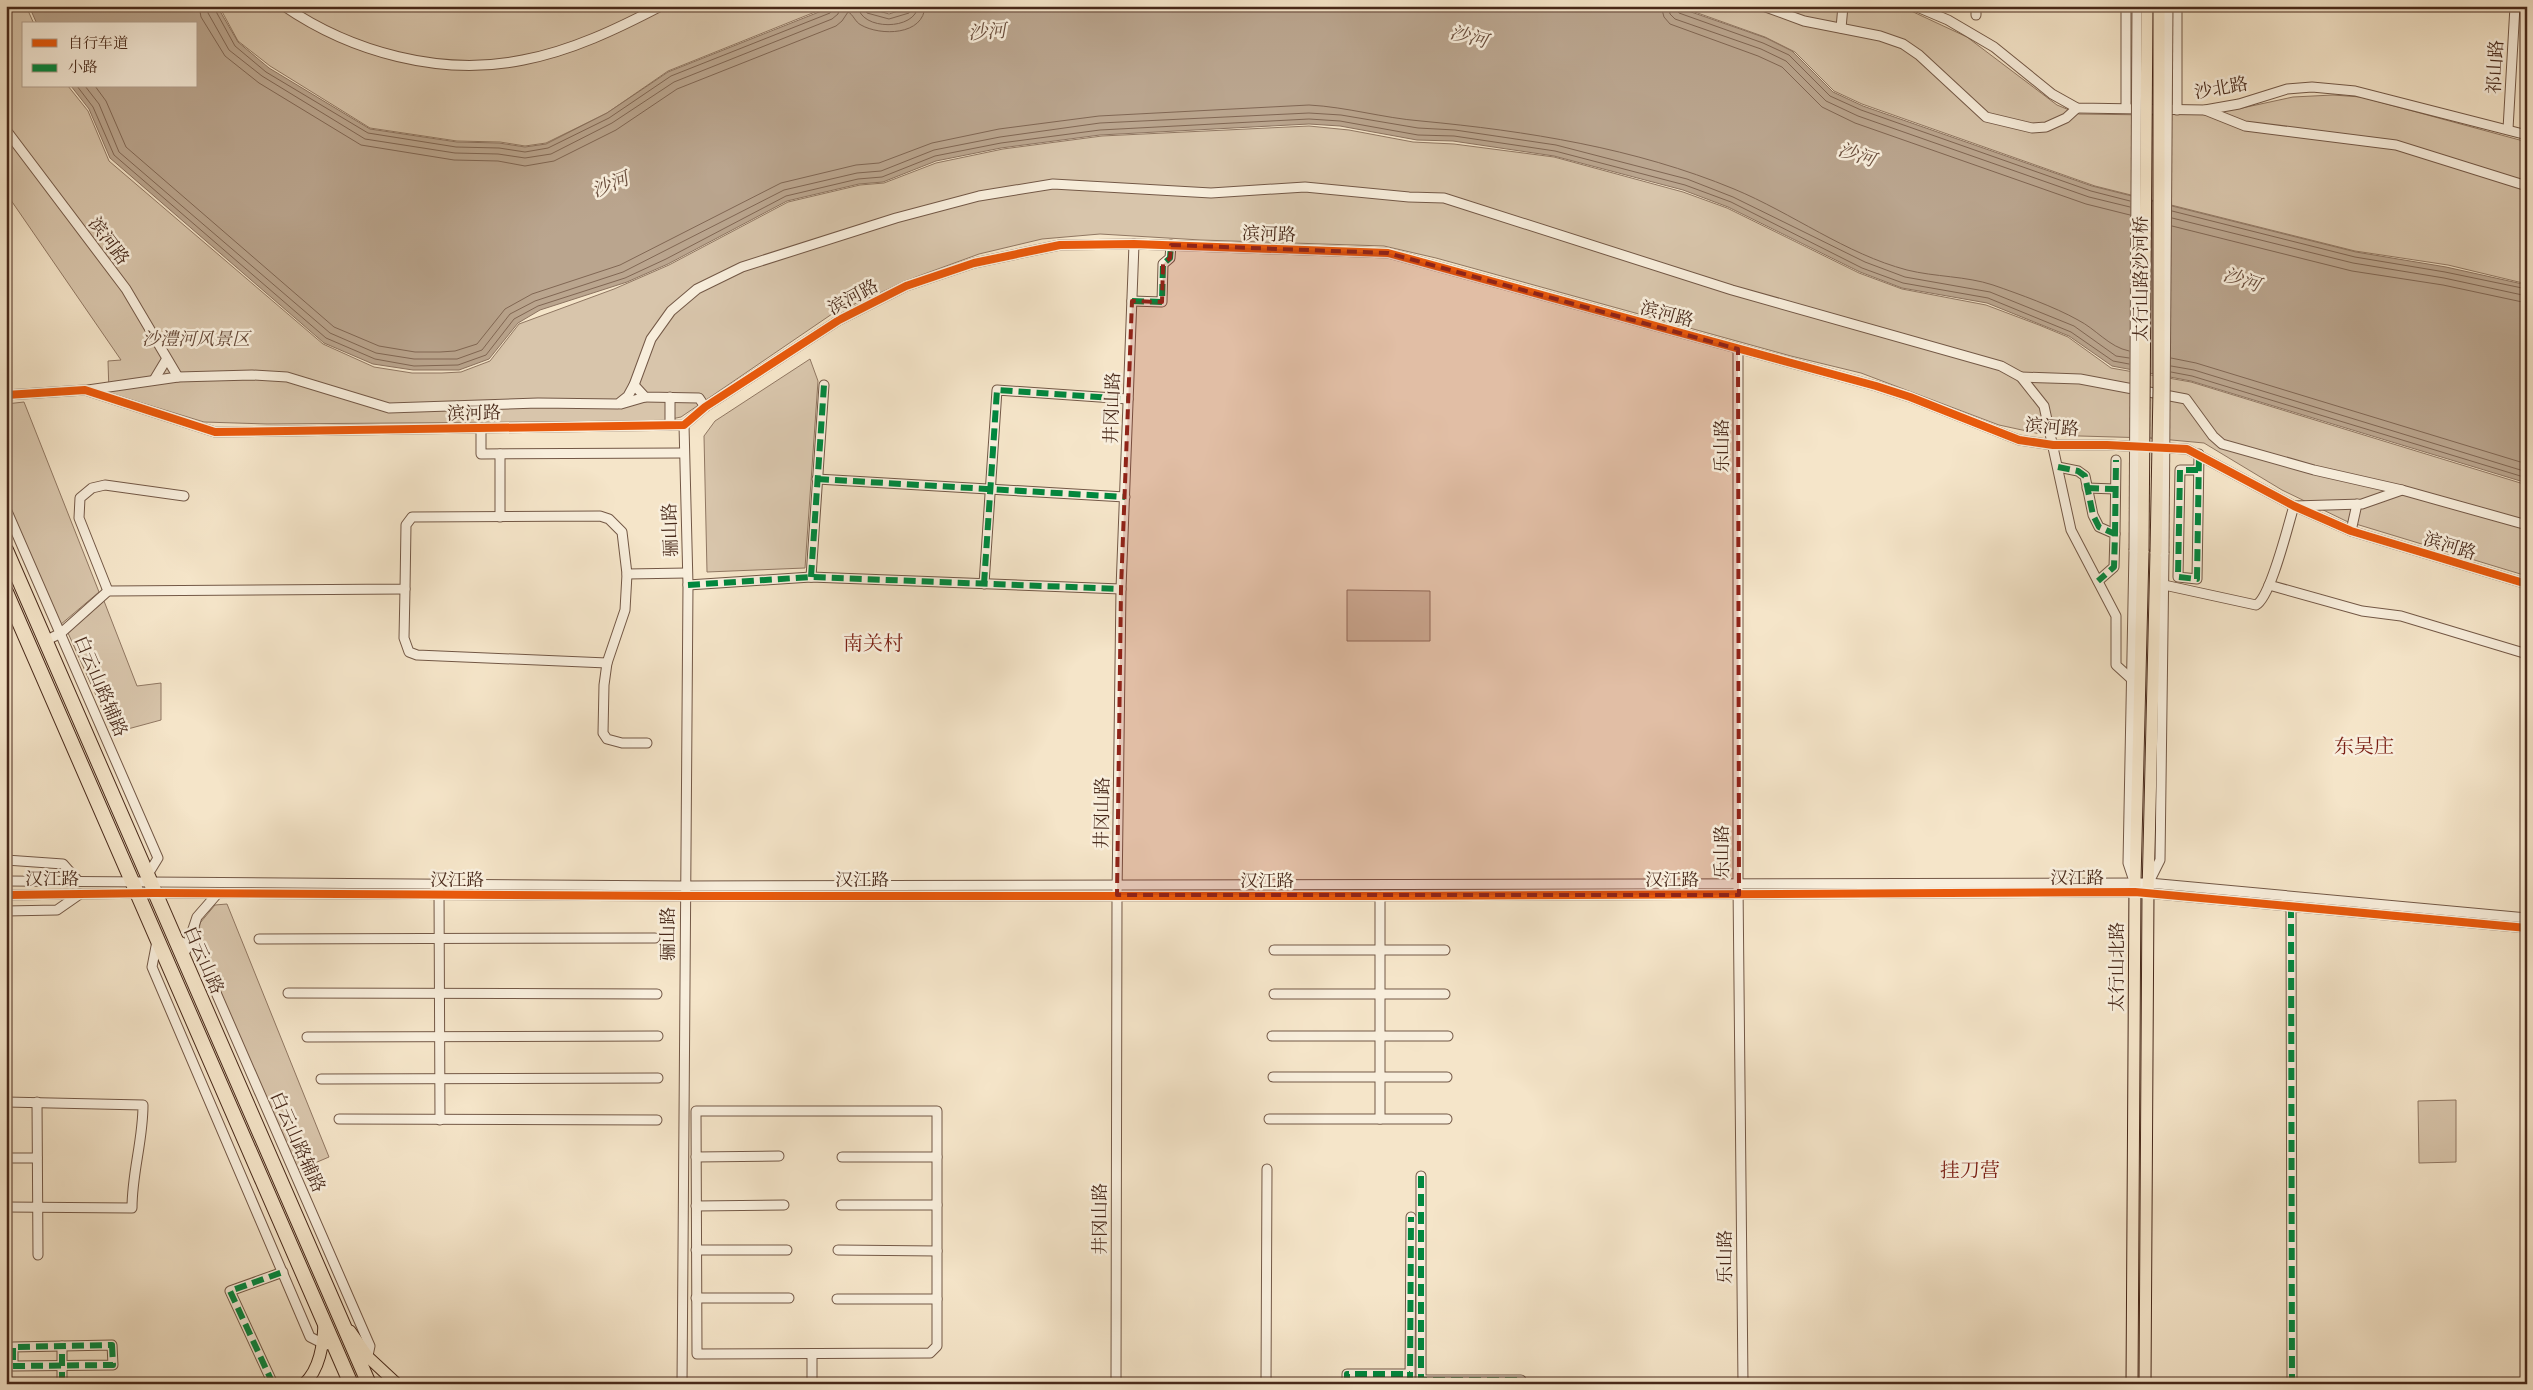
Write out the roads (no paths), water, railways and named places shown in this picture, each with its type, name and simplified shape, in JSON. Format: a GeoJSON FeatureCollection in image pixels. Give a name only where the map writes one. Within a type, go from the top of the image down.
{"type":"FeatureCollection","features":[{"type":"Feature","properties":{"kind":"highway","name":"白云山路"},"geometry":{"type":"LineString","coordinates":[[6,550],[366,1378]]}},
{"type":"Feature","properties":{"kind":"highway","name":"白云山路"},"geometry":{"type":"LineString","coordinates":[[6,592],[351,1384]]}},
{"type":"Feature","properties":{"kind":"main road","name":"太行山路沙河桥"},"geometry":{"type":"LineString","coordinates":[[2138,550],[2146,6]]}},
{"type":"Feature","properties":{"kind":"main road","name":"太行山路沙河桥"},"geometry":{"type":"LineString","coordinates":[[2159,6],[2160,552]]}},
{"type":"Feature","properties":{"kind":"main road","name":"太行山北路"},"geometry":{"type":"LineString","coordinates":[[2132,1384],[2135,683],[2138,550]]}},
{"type":"Feature","properties":{"kind":"main road","name":"太行山北路"},"geometry":{"type":"LineString","coordinates":[[2145,1384],[2149,888],[2160,552]]}},
{"type":"Feature","properties":{"kind":"main road"},"geometry":{"type":"LineString","coordinates":[[341,1318],[368,1357],[398,1384]]}},
{"type":"Feature","properties":{"kind":"main road"},"geometry":{"type":"LineString","coordinates":[[304,1384],[318,1362],[323,1343],[324,1324]]}},
{"type":"Feature","properties":{"kind":"main road"},"geometry":{"type":"LineString","coordinates":[[2127,1384],[2132,1367]]}},
{"type":"Feature","properties":{"kind":"main road"},"geometry":{"type":"LineString","coordinates":[[2146,1369],[2154,1384]]}},
{"type":"Feature","properties":{"kind":"street"},"geometry":{"type":"LineString","coordinates":[[284,6],[335,36],[393,56],[436,63],[496,65],[524,60],[575,46],[661,6]]}},
{"type":"Feature","properties":{"kind":"street"},"geometry":{"type":"LineString","coordinates":[[1764,6],[1804,21],[1880,36],[1902,44],[1919,55],[1986,117],[2032,128],[2046,127],[2066,118],[2077,108]]}},
{"type":"Feature","properties":{"kind":"street"},"geometry":{"type":"LineString","coordinates":[[1841,28],[1842,6]]}},
{"type":"Feature","properties":{"kind":"street","name":"沙北路"},"geometry":{"type":"LineString","coordinates":[[1915,6],[1948,20],[1994,46],[2052,94],[2077,108],[2205,110],[2239,104],[2287,89],[2332,88],[2355,91],[2527,135]]}},
{"type":"Feature","properties":{"kind":"street"},"geometry":{"type":"LineString","coordinates":[[2126,6],[2126,108]]}},
{"type":"Feature","properties":{"kind":"street"},"geometry":{"type":"LineString","coordinates":[[2137,6],[2138,550]]}},
{"type":"Feature","properties":{"kind":"street"},"geometry":{"type":"LineString","coordinates":[[2160,552],[2168,6]]}},
{"type":"Feature","properties":{"kind":"street"},"geometry":{"type":"LineString","coordinates":[[2177,6],[2178,110]]}},
{"type":"Feature","properties":{"kind":"street","name":"祁山路"},"geometry":{"type":"LineString","coordinates":[[2508,129],[2515,6]]}},
{"type":"Feature","properties":{"kind":"street"},"geometry":{"type":"LineString","coordinates":[[2205,110],[2244,126],[2396,145],[2527,186]]}},
{"type":"Feature","properties":{"kind":"street","name":"滨河路"},"geometry":{"type":"LineString","coordinates":[[6,130],[126,289],[154,333],[166,360],[178,377]]}},
{"type":"Feature","properties":{"kind":"street"},"geometry":{"type":"LineString","coordinates":[[618,404],[628,396],[634,385],[651,339],[671,311],[697,289],[735,270],[914,213],[979,196],[1053,184],[1211,193],[1306,187],[1408,197],[1444,198],[1732,290],[2001,366],[2021,378],[2044,406],[2071,530],[2116,616],[2116,665],[2135,683]]}},
{"type":"Feature","properties":{"kind":"street","name":"滨河路"},"geometry":{"type":"LineString","coordinates":[[6,395],[85,390],[216,432],[684,424],[705,407],[839,320],[906,286],[974,263],[1060,245],[1134,244],[1388,253],[1910,397],[2019,440],[2053,445],[2171,447],[2187,449],[2294,506],[2351,531],[2527,584]]}},
{"type":"Feature","properties":{"kind":"street","name":"井冈山路"},"geometry":{"type":"LineString","coordinates":[[1116,1384],[1117,884],[1121,589],[1134,244]]}},
{"type":"Feature","properties":{"kind":"street"},"geometry":{"type":"LineString","coordinates":[[1132,301],[1162,302],[1163,264],[1170,258],[1171,245]]}},
{"type":"Feature","properties":{"kind":"street","name":"乐山路"},"geometry":{"type":"LineString","coordinates":[[1738,349],[1738,885],[1743,1384]]}},
{"type":"Feature","properties":{"kind":"street"},"geometry":{"type":"LineString","coordinates":[[154,380],[166,360]]}},
{"type":"Feature","properties":{"kind":"street"},"geometry":{"type":"LineString","coordinates":[[85,390],[211,374],[287,378],[389,408],[538,403],[618,404],[645,396],[699,398],[705,407]]}},
{"type":"Feature","properties":{"kind":"street"},"geometry":{"type":"LineString","coordinates":[[2021,378],[2080,379],[2186,399],[2222,444],[2314,470],[2402,490],[2527,525]]}},
{"type":"Feature","properties":{"kind":"street"},"geometry":{"type":"LineString","coordinates":[[634,385],[645,396]]}},
{"type":"Feature","properties":{"kind":"street"},"geometry":{"type":"LineString","coordinates":[[811,576],[824,385]]}},
{"type":"Feature","properties":{"kind":"street"},"geometry":{"type":"LineString","coordinates":[[984,584],[997,390],[1128,400]]}},
{"type":"Feature","properties":{"kind":"street"},"geometry":{"type":"LineString","coordinates":[[670,397],[670,425]]}},
{"type":"Feature","properties":{"kind":"street","name":"骊山路"},"geometry":{"type":"LineString","coordinates":[[682,1384],[684,886],[688,585],[684,424]]}},
{"type":"Feature","properties":{"kind":"street"},"geometry":{"type":"LineString","coordinates":[[481,428],[481,454],[684,453]]}},
{"type":"Feature","properties":{"kind":"street"},"geometry":{"type":"LineString","coordinates":[[500,454],[500,517]]}},
{"type":"Feature","properties":{"kind":"street"},"geometry":{"type":"LineString","coordinates":[[2198,470],[2180,470],[2178,577],[2197,579],[2199,454]]}},
{"type":"Feature","properties":{"kind":"street"},"geometry":{"type":"LineString","coordinates":[[2098,581],[2114,567],[2116,460]]}},
{"type":"Feature","properties":{"kind":"street"},"geometry":{"type":"LineString","coordinates":[[2058,467],[2078,471],[2085,476],[2093,515],[2099,527],[2115,534]]}},
{"type":"Feature","properties":{"kind":"street"},"geometry":{"type":"LineString","coordinates":[[817,479],[1124,497]]}},
{"type":"Feature","properties":{"kind":"street"},"geometry":{"type":"LineString","coordinates":[[108,591],[79,518],[80,498],[92,488],[105,485],[184,496]]}},
{"type":"Feature","properties":{"kind":"street"},"geometry":{"type":"LineString","coordinates":[[2087,488],[2115,489]]}},
{"type":"Feature","properties":{"kind":"street"},"geometry":{"type":"LineString","coordinates":[[2160,584],[2256,605],[2262,602],[2270,585],[2294,506],[2358,504],[2402,490]]}},
{"type":"Feature","properties":{"kind":"street"},"geometry":{"type":"LineString","coordinates":[[2351,531],[2358,504]]}},
{"type":"Feature","properties":{"kind":"street","name":"白云山路辅路"},"geometry":{"type":"LineString","coordinates":[[6,509],[158,858],[150,884]]}},
{"type":"Feature","properties":{"kind":"street"},"geometry":{"type":"LineString","coordinates":[[607,663],[417,654],[409,652],[404,638],[406,525],[408,520],[412,517],[600,516],[609,519],[622,532],[625,538],[627,574],[625,610],[607,663],[604,685],[603,733],[607,738],[622,743],[647,743]]}},
{"type":"Feature","properties":{"kind":"street"},"geometry":{"type":"LineString","coordinates":[[627,574],[687,573]]}},
{"type":"Feature","properties":{"kind":"street"},"geometry":{"type":"LineString","coordinates":[[688,585],[811,576],[1121,589]]}},
{"type":"Feature","properties":{"kind":"street"},"geometry":{"type":"LineString","coordinates":[[2270,585],[2362,611],[2401,616],[2527,654]]}},
{"type":"Feature","properties":{"kind":"street"},"geometry":{"type":"LineString","coordinates":[[45,641],[61,633],[108,591],[405,589]]}},
{"type":"Feature","properties":{"kind":"street"},"geometry":{"type":"LineString","coordinates":[[6,860],[63,864],[78,881]]}},
{"type":"Feature","properties":{"kind":"street","name":"汉江路"},"geometry":{"type":"LineString","coordinates":[[6,881],[78,881],[135,888],[150,884],[218,893],[684,896],[1739,894],[2135,887]]}},
{"type":"Feature","properties":{"kind":"street"},"geometry":{"type":"LineString","coordinates":[[440,882],[440,1120]]}},
{"type":"Feature","properties":{"kind":"street","name":"汉江路"},"geometry":{"type":"LineString","coordinates":[[6,895],[80,894],[135,888],[150,884],[440,882],[684,886],[1117,884],[2135,887],[2527,918]]}},
{"type":"Feature","properties":{"kind":"street","name":"汉江路"},"geometry":{"type":"LineString","coordinates":[[2149,888],[2290,906],[2527,928]]}},
{"type":"Feature","properties":{"kind":"street"},"geometry":{"type":"LineString","coordinates":[[183,959],[197,917],[218,893]]}},
{"type":"Feature","properties":{"kind":"street"},"geometry":{"type":"LineString","coordinates":[[6,911],[57,910],[80,894]]}},
{"type":"Feature","properties":{"kind":"street"},"geometry":{"type":"LineString","coordinates":[[1380,896],[1380,1119]]}},
{"type":"Feature","properties":{"kind":"street"},"geometry":{"type":"LineString","coordinates":[[2290,906],[2292,1384]]}},
{"type":"Feature","properties":{"kind":"street"},"geometry":{"type":"LineString","coordinates":[[259,939],[655,938]]}},
{"type":"Feature","properties":{"kind":"street"},"geometry":{"type":"LineString","coordinates":[[174,939],[188,944]]}},
{"type":"Feature","properties":{"kind":"street"},"geometry":{"type":"LineString","coordinates":[[158,941],[152,967],[310,1337],[336,1350]]}},
{"type":"Feature","properties":{"kind":"street","name":"白云山路辅路"},"geometry":{"type":"LineString","coordinates":[[188,944],[197,948],[370,1346],[366,1378]]}},
{"type":"Feature","properties":{"kind":"street"},"geometry":{"type":"LineString","coordinates":[[1274,950],[1445,950]]}},
{"type":"Feature","properties":{"kind":"street"},"geometry":{"type":"LineString","coordinates":[[288,993],[656,994]]}},
{"type":"Feature","properties":{"kind":"street"},"geometry":{"type":"LineString","coordinates":[[1274,994],[1446,994]]}},
{"type":"Feature","properties":{"kind":"street"},"geometry":{"type":"LineString","coordinates":[[306,1037],[658,1036]]}},
{"type":"Feature","properties":{"kind":"street"},"geometry":{"type":"LineString","coordinates":[[1272,1036],[1448,1036]]}},
{"type":"Feature","properties":{"kind":"street"},"geometry":{"type":"LineString","coordinates":[[1273,1077],[1446,1077]]}},
{"type":"Feature","properties":{"kind":"street"},"geometry":{"type":"LineString","coordinates":[[321,1079],[658,1078]]}},
{"type":"Feature","properties":{"kind":"street"},"geometry":{"type":"LineString","coordinates":[[6,1102],[143,1105],[143,1132],[132,1190],[132,1208],[6,1207]]}},
{"type":"Feature","properties":{"kind":"street"},"geometry":{"type":"LineString","coordinates":[[37,1102],[38,1255]]}},
{"type":"Feature","properties":{"kind":"street"},"geometry":{"type":"LineString","coordinates":[[696,1111],[937,1111],[937,1157],[937,1346],[930,1353],[696,1354],[696,1111]]}},
{"type":"Feature","properties":{"kind":"street"},"geometry":{"type":"LineString","coordinates":[[1269,1119],[1447,1119]]}},
{"type":"Feature","properties":{"kind":"street"},"geometry":{"type":"LineString","coordinates":[[339,1120],[657,1120]]}},
{"type":"Feature","properties":{"kind":"street"},"geometry":{"type":"LineString","coordinates":[[696,1157],[779,1156]]}},
{"type":"Feature","properties":{"kind":"street"},"geometry":{"type":"LineString","coordinates":[[842,1157],[937,1157]]}},
{"type":"Feature","properties":{"kind":"street"},"geometry":{"type":"LineString","coordinates":[[6,1158],[37,1158]]}},
{"type":"Feature","properties":{"kind":"street"},"geometry":{"type":"LineString","coordinates":[[1266,1384],[1267,1170]]}},
{"type":"Feature","properties":{"kind":"street"},"geometry":{"type":"LineString","coordinates":[[1420,1176],[1421,1382],[1521,1380]]}},
{"type":"Feature","properties":{"kind":"street"},"geometry":{"type":"LineString","coordinates":[[696,1206],[784,1205]]}},
{"type":"Feature","properties":{"kind":"street"},"geometry":{"type":"LineString","coordinates":[[841,1205],[937,1205]]}},
{"type":"Feature","properties":{"kind":"street"},"geometry":{"type":"LineString","coordinates":[[1347,1384],[1347,1374],[1410,1379],[1411,1217]]}},
{"type":"Feature","properties":{"kind":"street"},"geometry":{"type":"LineString","coordinates":[[696,1250],[787,1250]]}},
{"type":"Feature","properties":{"kind":"street"},"geometry":{"type":"LineString","coordinates":[[838,1250],[937,1251]]}},
{"type":"Feature","properties":{"kind":"street"},"geometry":{"type":"LineString","coordinates":[[273,1384],[230,1291],[283,1272]]}},
{"type":"Feature","properties":{"kind":"street"},"geometry":{"type":"LineString","coordinates":[[696,1298],[789,1298]]}},
{"type":"Feature","properties":{"kind":"street"},"geometry":{"type":"LineString","coordinates":[[837,1299],[937,1299]]}},
{"type":"Feature","properties":{"kind":"street"},"geometry":{"type":"LineString","coordinates":[[112,1345],[113,1365],[13,1366],[13,1347],[62,1346],[112,1345]]}},
{"type":"Feature","properties":{"kind":"street"},"geometry":{"type":"LineString","coordinates":[[62,1346],[62,1384]]}},
{"type":"Feature","properties":{"kind":"street"},"geometry":{"type":"LineString","coordinates":[[812,1354],[812,1384]]}},
{"type":"Feature","properties":{"kind":"water","name":"沙河"},"geometry":{"type":"Polygon","coordinates":[[[29,6],[217,6],[238,42],[269,68],[370,129],[457,142],[499,143],[525,147],[546,144],[607,113],[668,72],[834,6],[862,6],[889,14],[913,6],[1674,6],[1766,38],[1792,51],[1833,92],[1863,106],[2092,186],[2356,252],[2446,267],[2527,285],[2527,483],[2191,381],[2112,366],[2069,336],[1987,303],[1902,288],[1860,272],[1728,207],[1683,190],[1554,156],[1453,141],[1417,140],[1340,126],[1309,124],[1100,135],[1001,148],[936,161],[883,182],[859,184],[787,201],[668,264],[627,282],[540,310],[518,323],[489,359],[459,370],[413,370],[373,364],[324,343],[110,158],[89,109],[73,88],[198,88],[198,22],[36,22],[29,6]]]}},
{"type":"Feature","properties":{"kind":"district","name":"南关村"},"geometry":{"type":"Point","coordinates":[873,643]}},
{"type":"Feature","properties":{"kind":"district","name":"东吴庄"},"geometry":{"type":"Point","coordinates":[2364,746]}},
{"type":"Feature","properties":{"kind":"district","name":"挂刀营"},"geometry":{"type":"Point","coordinates":[1970,1170]}},
{"type":"Feature","properties":{"kind":"park label","name":"沙澧河风景区"},"geometry":{"type":"Point","coordinates":[196,339]}}]}
